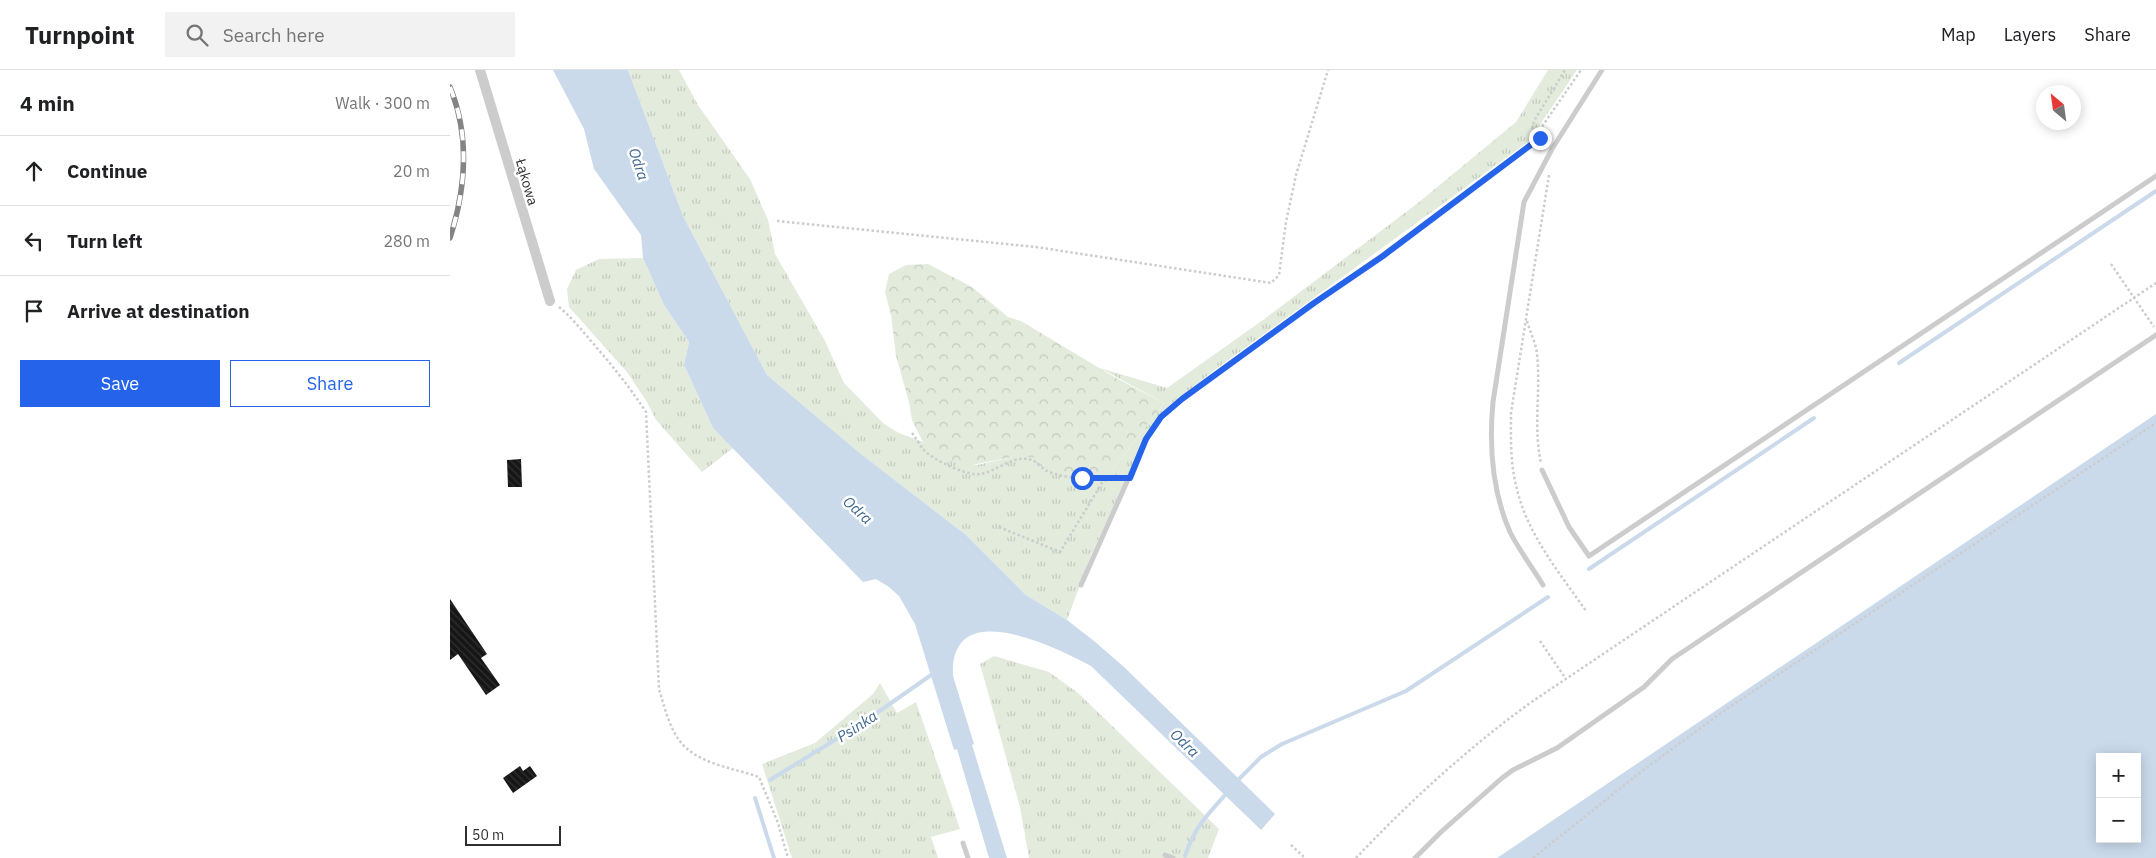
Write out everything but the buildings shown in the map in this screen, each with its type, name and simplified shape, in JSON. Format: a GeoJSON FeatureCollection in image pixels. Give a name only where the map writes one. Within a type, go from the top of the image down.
{"type":"FeatureCollection","features":[{"type":"Feature","properties":{"kind":"street","name":"Łąkowa"},"geometry":{"type":"LineString","coordinates":[[480,70],[550,300]]}},
{"type":"Feature","properties":{"kind":"lane"},"geometry":{"type":"LineString","coordinates":[[1543,584],[1513,537],[1503,509],[1492,456],[1493,402],[1524,202],[1552,149],[1602,70]]}},
{"type":"Feature","properties":{"kind":"lane"},"geometry":{"type":"LineString","coordinates":[[1081,585],[1146,439],[1161,417],[1182,399],[1314,303],[1383,256],[1540,138]]}},
{"type":"Feature","properties":{"kind":"lane"},"geometry":{"type":"LineString","coordinates":[[1542,470],[1569,527],[1588,556],[2156,176]]}},
{"type":"Feature","properties":{"kind":"lane"},"geometry":{"type":"LineString","coordinates":[[1415,858],[1461,813],[1513,770],[1557,748],[1644,687],[1672,660],[1690,647],[2156,335]]}},
{"type":"Feature","properties":{"kind":"lane"},"geometry":{"type":"LineString","coordinates":[[963,843],[968,858]]}},
{"type":"Feature","properties":{"kind":"lane"},"geometry":{"type":"LineString","coordinates":[[1165,855],[1173,858]]}},
{"type":"Feature","properties":{"kind":"path"},"geometry":{"type":"LineString","coordinates":[[777,221],[1036,247],[1271,283],[1279,275],[1286,222],[1296,174],[1328,70]]}},
{"type":"Feature","properties":{"kind":"path"},"geometry":{"type":"LineString","coordinates":[[1540,138],[1532,130],[1534,121],[1565,70]]}},
{"type":"Feature","properties":{"kind":"path"},"geometry":{"type":"LineString","coordinates":[[1540,138],[1541,128],[1581,70]]}},
{"type":"Feature","properties":{"kind":"path"},"geometry":{"type":"LineString","coordinates":[[1549,172],[1511,413],[1511,452],[1516,486],[1528,521],[1542,548],[1586,611]]}},
{"type":"Feature","properties":{"kind":"path"},"geometry":{"type":"LineString","coordinates":[[2111,264],[2156,330]]}},
{"type":"Feature","properties":{"kind":"path"},"geometry":{"type":"LineString","coordinates":[[1356,858],[1408,804],[1466,752],[1509,718],[2156,282]]}},
{"type":"Feature","properties":{"kind":"path"},"geometry":{"type":"LineString","coordinates":[[550,300],[568,314],[630,387],[646,412],[659,689],[668,718],[679,741],[701,759],[759,777],[778,823],[788,858]]}},
{"type":"Feature","properties":{"kind":"path"},"geometry":{"type":"LineString","coordinates":[[1526,319],[1537,352],[1536,433],[1542,470]]}},
{"type":"Feature","properties":{"kind":"path"},"geometry":{"type":"LineString","coordinates":[[1532,858],[1642,771],[1728,708],[2156,423]]}},
{"type":"Feature","properties":{"kind":"path"},"geometry":{"type":"LineString","coordinates":[[912,433],[923,450],[933,457],[967,472],[980,474],[1010,460],[1031,460],[1046,470],[1064,477],[1111,476],[1130,478]]}},
{"type":"Feature","properties":{"kind":"path"},"geometry":{"type":"LineString","coordinates":[[999,527],[1060,552],[1102,483],[1111,476]]}},
{"type":"Feature","properties":{"kind":"path"},"geometry":{"type":"LineString","coordinates":[[1540,641],[1566,679]]}},
{"type":"Feature","properties":{"kind":"path"},"geometry":{"type":"LineString","coordinates":[[1291,846],[1305,858]]}},
{"type":"Feature","properties":{"kind":"green space"},"geometry":{"type":"Polygon","coordinates":[[[628,70],[679,70],[698,105],[750,179],[768,220],[775,254],[825,341],[844,383],[884,424],[899,433],[923,442],[949,460],[977,465],[1013,457],[1034,457],[1044,466],[1111,472],[1164,403],[1100,368],[1167,388],[1263,320],[1418,203],[1516,122],[1548,70],[1577,70],[1529,141],[1216,369],[1171,404],[1159,417],[1123,485],[1090,558],[1067,620],[1026,595],[966,535],[861,454],[767,375],[683,216],[628,70]]]}},
{"type":"Feature","properties":{"kind":"green space"},"geometry":{"type":"Polygon","coordinates":[[[643,258],[664,305],[689,342],[684,365],[713,428],[733,448],[702,472],[656,420],[647,402],[627,372],[569,307],[567,289],[576,270],[599,259],[643,258]]]}},
{"type":"Feature","properties":{"kind":"green space"},"geometry":{"type":"Polygon","coordinates":[[[928,264],[972,287],[1008,317],[1021,321],[1116,378],[1164,403],[1111,472],[1090,477],[1057,472],[1044,466],[1034,457],[1013,457],[966,466],[934,455],[923,442],[912,420],[896,356],[891,315],[885,292],[889,274],[906,265],[928,264]]]}},
{"type":"Feature","properties":{"kind":"green space"},"geometry":{"type":"Polygon","coordinates":[[[994,656],[1049,672],[1078,693],[1219,829],[1208,858],[1029,858],[1020,807],[980,664],[994,656]]]}},
{"type":"Feature","properties":{"kind":"green space"},"geometry":{"type":"Polygon","coordinates":[[[880,683],[897,713],[916,702],[960,829],[931,837],[938,858],[792,858],[762,764],[815,743],[873,694],[880,683]]]}},
{"type":"Feature","properties":{"kind":"water","name":"Odra"},"geometry":{"type":"Polygon","coordinates":[[[553,70],[628,70],[683,216],[767,375],[861,454],[966,535],[1026,595],[1067,620],[1124,667],[1275,814],[1261,830],[1091,666],[1030,639],[1007,633],[985,632],[968,637],[956,651],[953,676],[1007,858],[989,858],[957,749],[954,750],[915,624],[899,596],[876,579],[863,582],[713,428],[684,365],[689,342],[664,305],[643,258],[641,235],[594,169],[584,129],[553,70]]]}},
{"type":"Feature","properties":{"kind":"water"},"geometry":{"type":"Polygon","coordinates":[[[2156,414],[2156,858],[1497,858],[2156,414]]]}},
{"type":"Feature","properties":{"kind":"waterway"},"geometry":{"type":"LineString","coordinates":[[1899,363],[2156,191]]}},
{"type":"Feature","properties":{"kind":"waterway"},"geometry":{"type":"LineString","coordinates":[[1589,569],[1814,418]]}},
{"type":"Feature","properties":{"kind":"waterway"},"geometry":{"type":"LineString","coordinates":[[1237,781],[1261,757],[1282,744],[1406,691],[1548,597]]}},
{"type":"Feature","properties":{"kind":"waterway","name":"Psinka"},"geometry":{"type":"LineString","coordinates":[[770,780],[861,724],[934,673]]}},
{"type":"Feature","properties":{"kind":"waterway"},"geometry":{"type":"LineString","coordinates":[[1185,856],[1202,822],[1226,794]]}},
{"type":"Feature","properties":{"kind":"waterway","name":"Psinka"},"geometry":{"type":"LineString","coordinates":[[755,798],[774,858]]}},
{"type":"Feature","properties":{"kind":"railway"},"geometry":{"type":"LineString","coordinates":[[450,87],[461,124],[464,162],[460,200],[450,238]]}},
{"type":"Feature","properties":{"kind":"route"},"geometry":{"type":"LineString","coordinates":[[1082,478],[1111,476],[1130,478],[1146,439],[1161,417],[1182,399],[1314,303],[1383,256],[1540,138]]}}]}
